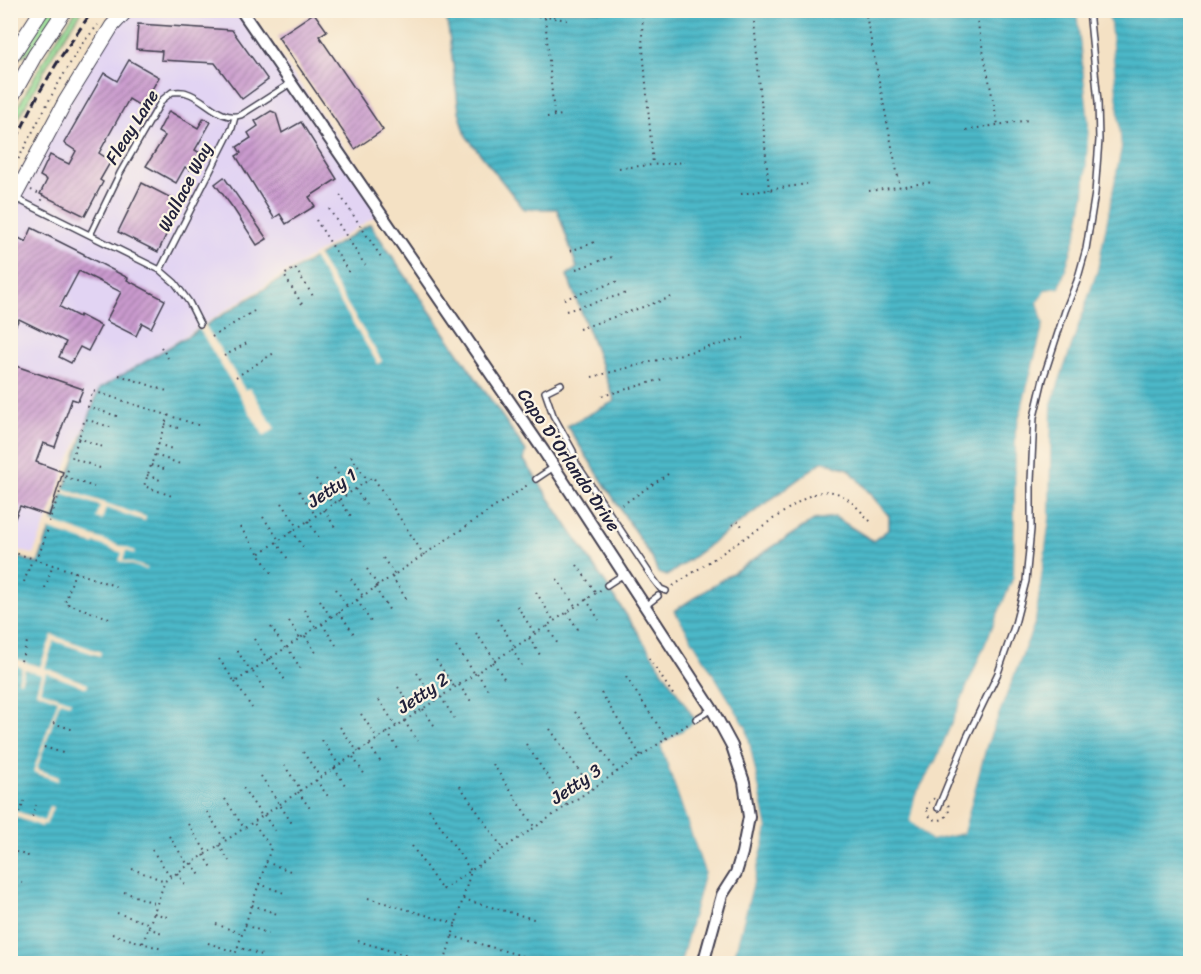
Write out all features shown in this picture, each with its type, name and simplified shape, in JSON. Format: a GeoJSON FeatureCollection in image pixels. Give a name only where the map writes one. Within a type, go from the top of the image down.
{"type":"FeatureCollection","features":[{"type":"Feature","properties":{"kind":"street"},"geometry":{"type":"LineString","coordinates":[[18,66],[34,55],[65,10]]}},
{"type":"Feature","properties":{"kind":"street"},"geometry":{"type":"LineString","coordinates":[[12,201],[65,102],[112,26],[127,10]]}},
{"type":"Feature","properties":{"kind":"street","name":"Capo D'Orlando Drive"},"geometry":{"type":"LineString","coordinates":[[241,10],[554,467],[712,709],[732,746],[744,782],[748,817],[736,873],[722,896],[702,963]]}},
{"type":"Feature","properties":{"kind":"street"},"geometry":{"type":"LineString","coordinates":[[10,100],[18,66],[39,11]]}},
{"type":"Feature","properties":{"kind":"lane"},"geometry":{"type":"LineString","coordinates":[[938,808],[967,737],[998,673],[1015,624],[1026,581],[1034,417],[1043,380],[1086,249],[1095,193],[1099,140],[1098,102],[1089,10]]}},
{"type":"Feature","properties":{"kind":"lane"},"geometry":{"type":"LineString","coordinates":[[235,117],[291,83]]}},
{"type":"Feature","properties":{"kind":"lane","name":"Fleay Lane"},"geometry":{"type":"LineString","coordinates":[[90,235],[120,173],[162,100],[172,92],[187,93],[219,112],[235,117]]}},
{"type":"Feature","properties":{"kind":"lane","name":"Wallace Way"},"geometry":{"type":"LineString","coordinates":[[160,270],[232,128],[235,117]]}},
{"type":"Feature","properties":{"kind":"lane"},"geometry":{"type":"LineString","coordinates":[[12,201],[38,209],[160,270],[175,283],[189,302],[200,324]]}},
{"type":"Feature","properties":{"kind":"lane"},"geometry":{"type":"LineString","coordinates":[[561,384],[545,392],[553,415],[573,451],[576,463],[654,580],[661,589],[666,591]]}},
{"type":"Feature","properties":{"kind":"lane"},"geometry":{"type":"LineString","coordinates":[[536,479],[554,467]]}},
{"type":"Feature","properties":{"kind":"lane"},"geometry":{"type":"LineString","coordinates":[[607,585],[624,574]]}},
{"type":"Feature","properties":{"kind":"lane"},"geometry":{"type":"LineString","coordinates":[[645,606],[658,596]]}},
{"type":"Feature","properties":{"kind":"lane"},"geometry":{"type":"LineString","coordinates":[[696,719],[712,709]]}},
{"type":"Feature","properties":{"kind":"path"},"geometry":{"type":"LineString","coordinates":[[554,18],[555,10]]}},
{"type":"Feature","properties":{"kind":"path"},"geometry":{"type":"LineString","coordinates":[[643,10],[642,37],[653,165]]}},
{"type":"Feature","properties":{"kind":"path"},"geometry":{"type":"LineString","coordinates":[[753,10],[769,190]]}},
{"type":"Feature","properties":{"kind":"path"},"geometry":{"type":"LineString","coordinates":[[865,10],[900,187]]}},
{"type":"Feature","properties":{"kind":"path"},"geometry":{"type":"LineString","coordinates":[[975,10],[999,125]]}},
{"type":"Feature","properties":{"kind":"path"},"geometry":{"type":"LineString","coordinates":[[538,16],[568,20]]}},
{"type":"Feature","properties":{"kind":"path"},"geometry":{"type":"LineString","coordinates":[[545,17],[554,115]]}},
{"type":"Feature","properties":{"kind":"path"},"geometry":{"type":"LineString","coordinates":[[10,175],[70,63],[81,45],[100,23]]}},
{"type":"Feature","properties":{"kind":"path"},"geometry":{"type":"LineString","coordinates":[[547,117],[562,115]]}},
{"type":"Feature","properties":{"kind":"path"},"geometry":{"type":"LineString","coordinates":[[966,130],[1028,120]]}},
{"type":"Feature","properties":{"kind":"path"},"geometry":{"type":"LineString","coordinates":[[619,168],[685,162]]}},
{"type":"Feature","properties":{"kind":"path"},"geometry":{"type":"LineString","coordinates":[[869,191],[933,182]]}},
{"type":"Feature","properties":{"kind":"path"},"geometry":{"type":"LineString","coordinates":[[741,194],[807,184]]}},
{"type":"Feature","properties":{"kind":"path"},"geometry":{"type":"LineString","coordinates":[[31,190],[44,196],[38,209]]}},
{"type":"Feature","properties":{"kind":"path"},"geometry":{"type":"LineString","coordinates":[[340,195],[381,257]]}},
{"type":"Feature","properties":{"kind":"path"},"geometry":{"type":"LineString","coordinates":[[329,209],[365,266]]}},
{"type":"Feature","properties":{"kind":"path"},"geometry":{"type":"LineString","coordinates":[[316,220],[350,274]]}},
{"type":"Feature","properties":{"kind":"path"},"geometry":{"type":"LineString","coordinates":[[570,251],[598,242]]}},
{"type":"Feature","properties":{"kind":"path"},"geometry":{"type":"LineString","coordinates":[[576,269],[612,257]]}},
{"type":"Feature","properties":{"kind":"path"},"geometry":{"type":"LineString","coordinates":[[302,304],[284,275],[295,268],[313,296]]}},
{"type":"Feature","properties":{"kind":"path"},"geometry":{"type":"LineString","coordinates":[[564,299],[619,281]]}},
{"type":"Feature","properties":{"kind":"path"},"geometry":{"type":"LineString","coordinates":[[566,311],[627,294]]}},
{"type":"Feature","properties":{"kind":"path"},"geometry":{"type":"LineString","coordinates":[[579,329],[675,296]]}},
{"type":"Feature","properties":{"kind":"path"},"geometry":{"type":"LineString","coordinates":[[212,337],[254,311]]}},
{"type":"Feature","properties":{"kind":"path"},"geometry":{"type":"LineString","coordinates":[[592,377],[744,338]]}},
{"type":"Feature","properties":{"kind":"path"},"geometry":{"type":"LineString","coordinates":[[224,356],[247,343]]}},
{"type":"Feature","properties":{"kind":"path"},"geometry":{"type":"LineString","coordinates":[[161,346],[168,358]]}},
{"type":"Feature","properties":{"kind":"path"},"geometry":{"type":"LineString","coordinates":[[236,377],[274,353]]}},
{"type":"Feature","properties":{"kind":"path"},"geometry":{"type":"LineString","coordinates":[[119,375],[167,391]]}},
{"type":"Feature","properties":{"kind":"path"},"geometry":{"type":"LineString","coordinates":[[602,396],[663,379]]}},
{"type":"Feature","properties":{"kind":"path"},"geometry":{"type":"LineString","coordinates":[[117,417],[88,407],[93,391],[198,424]]}},
{"type":"Feature","properties":{"kind":"path"},"geometry":{"type":"LineString","coordinates":[[168,415],[144,486],[172,496]]}},
{"type":"Feature","properties":{"kind":"path"},"geometry":{"type":"LineString","coordinates":[[100,468],[72,458],[78,438],[85,419],[113,428]]}},
{"type":"Feature","properties":{"kind":"path"},"geometry":{"type":"LineString","coordinates":[[165,424],[178,428]]}},
{"type":"Feature","properties":{"kind":"path"},"geometry":{"type":"LineString","coordinates":[[78,438],[106,448]]}},
{"type":"Feature","properties":{"kind":"path"},"geometry":{"type":"LineString","coordinates":[[158,444],[172,449]]}},
{"type":"Feature","properties":{"kind":"path"},"geometry":{"type":"LineString","coordinates":[[154,455],[183,465]]}},
{"type":"Feature","properties":{"kind":"path"},"geometry":{"type":"LineString","coordinates":[[351,456],[368,481]]}},
{"type":"Feature","properties":{"kind":"path"},"geometry":{"type":"LineString","coordinates":[[151,465],[164,470]]}},
{"type":"Feature","properties":{"kind":"path"},"geometry":{"type":"LineString","coordinates":[[49,522],[69,467]]}},
{"type":"Feature","properties":{"kind":"path"},"geometry":{"type":"LineString","coordinates":[[334,468],[350,492]]}},
{"type":"Feature","properties":{"kind":"path"},"geometry":{"type":"LineString","coordinates":[[622,506],[668,474]]}},
{"type":"Feature","properties":{"kind":"path"},"geometry":{"type":"LineString","coordinates":[[147,475],[160,480]]}},
{"type":"Feature","properties":{"kind":"path"},"geometry":{"type":"LineString","coordinates":[[65,477],[94,487]]}},
{"type":"Feature","properties":{"kind":"path","name":"Jetty 1"},"geometry":{"type":"LineString","coordinates":[[259,554],[373,477],[424,555]]}},
{"type":"Feature","properties":{"kind":"path"},"geometry":{"type":"LineString","coordinates":[[316,479],[333,504]]}},
{"type":"Feature","properties":{"kind":"path"},"geometry":{"type":"LineString","coordinates":[[235,682],[536,479]]}},
{"type":"Feature","properties":{"kind":"path"},"geometry":{"type":"LineString","coordinates":[[355,489],[366,505]]}},
{"type":"Feature","properties":{"kind":"path"},"geometry":{"type":"LineString","coordinates":[[666,591],[800,501],[818,492],[831,490],[842,494],[872,523]]}},
{"type":"Feature","properties":{"kind":"path"},"geometry":{"type":"LineString","coordinates":[[299,491],[316,516]]}},
{"type":"Feature","properties":{"kind":"path"},"geometry":{"type":"LineString","coordinates":[[339,500],[351,516]]}},
{"type":"Feature","properties":{"kind":"path"},"geometry":{"type":"LineString","coordinates":[[282,503],[298,527]]}},
{"type":"Feature","properties":{"kind":"path"},"geometry":{"type":"LineString","coordinates":[[324,510],[335,527]]}},
{"type":"Feature","properties":{"kind":"path"},"geometry":{"type":"LineString","coordinates":[[263,517],[288,559]]}},
{"type":"Feature","properties":{"kind":"path"},"geometry":{"type":"LineString","coordinates":[[308,521],[320,538]]}},
{"type":"Feature","properties":{"kind":"path"},"geometry":{"type":"LineString","coordinates":[[732,525],[739,521],[743,528]]}},
{"type":"Feature","properties":{"kind":"path"},"geometry":{"type":"LineString","coordinates":[[240,527],[272,573]]}},
{"type":"Feature","properties":{"kind":"path"},"geometry":{"type":"LineString","coordinates":[[39,555],[48,529]]}},
{"type":"Feature","properties":{"kind":"path"},"geometry":{"type":"LineString","coordinates":[[292,531],[304,549]]}},
{"type":"Feature","properties":{"kind":"path"},"geometry":{"type":"LineString","coordinates":[[10,558],[12,552],[120,588]]}},
{"type":"Feature","properties":{"kind":"path"},"geometry":{"type":"LineString","coordinates":[[383,558],[407,600]]}},
{"type":"Feature","properties":{"kind":"path"},"geometry":{"type":"LineString","coordinates":[[24,582],[32,560]]}},
{"type":"Feature","properties":{"kind":"path"},"geometry":{"type":"LineString","coordinates":[[45,588],[53,565]]}},
{"type":"Feature","properties":{"kind":"path"},"geometry":{"type":"LineString","coordinates":[[577,565],[596,593]]}},
{"type":"Feature","properties":{"kind":"path"},"geometry":{"type":"LineString","coordinates":[[367,569],[378,586]]}},
{"type":"Feature","properties":{"kind":"path"},"geometry":{"type":"LineString","coordinates":[[75,573],[65,603],[109,618]]}},
{"type":"Feature","properties":{"kind":"path"},"geometry":{"type":"LineString","coordinates":[[351,579],[363,596]]}},
{"type":"Feature","properties":{"kind":"path"},"geometry":{"type":"LineString","coordinates":[[557,579],[576,607]]}},
{"type":"Feature","properties":{"kind":"path","name":"Jetty 2"},"geometry":{"type":"LineString","coordinates":[[165,881],[607,585]]}},
{"type":"Feature","properties":{"kind":"path"},"geometry":{"type":"LineString","coordinates":[[375,588],[390,611]]}},
{"type":"Feature","properties":{"kind":"path"},"geometry":{"type":"LineString","coordinates":[[336,590],[347,606]]}},
{"type":"Feature","properties":{"kind":"path"},"geometry":{"type":"LineString","coordinates":[[536,592],[554,621]]}},
{"type":"Feature","properties":{"kind":"path"},"geometry":{"type":"LineString","coordinates":[[586,599],[599,620]]}},
{"type":"Feature","properties":{"kind":"path"},"geometry":{"type":"LineString","coordinates":[[320,600],[331,618]]}},
{"type":"Feature","properties":{"kind":"path"},"geometry":{"type":"LineString","coordinates":[[357,600],[371,622]]}},
{"type":"Feature","properties":{"kind":"path"},"geometry":{"type":"LineString","coordinates":[[516,606],[535,634]]}},
{"type":"Feature","properties":{"kind":"path"},"geometry":{"type":"LineString","coordinates":[[304,610],[316,628]]}},
{"type":"Feature","properties":{"kind":"path"},"geometry":{"type":"LineString","coordinates":[[339,612],[354,634]]}},
{"type":"Feature","properties":{"kind":"path"},"geometry":{"type":"LineString","coordinates":[[567,613],[580,632]]}},
{"type":"Feature","properties":{"kind":"path"},"geometry":{"type":"LineString","coordinates":[[497,619],[524,669]]}},
{"type":"Feature","properties":{"kind":"path"},"geometry":{"type":"LineString","coordinates":[[289,621],[300,638]]}},
{"type":"Feature","properties":{"kind":"path"},"geometry":{"type":"LineString","coordinates":[[322,624],[336,645]]}},
{"type":"Feature","properties":{"kind":"path"},"geometry":{"type":"LineString","coordinates":[[547,626],[559,646]]}},
{"type":"Feature","properties":{"kind":"path"},"geometry":{"type":"LineString","coordinates":[[271,627],[301,669]]}},
{"type":"Feature","properties":{"kind":"path"},"geometry":{"type":"LineString","coordinates":[[476,633],[506,681]]}},
{"type":"Feature","properties":{"kind":"path"},"geometry":{"type":"LineString","coordinates":[[304,635],[318,656]]}},
{"type":"Feature","properties":{"kind":"path"},"geometry":{"type":"LineString","coordinates":[[529,638],[542,658]]}},
{"type":"Feature","properties":{"kind":"path"},"geometry":{"type":"LineString","coordinates":[[21,661],[28,639]]}},
{"type":"Feature","properties":{"kind":"path"},"geometry":{"type":"LineString","coordinates":[[254,639],[285,680]]}},
{"type":"Feature","properties":{"kind":"path"},"geometry":{"type":"LineString","coordinates":[[456,646],[490,693]]}},
{"type":"Feature","properties":{"kind":"path"},"geometry":{"type":"LineString","coordinates":[[237,651],[266,692]]}},
{"type":"Feature","properties":{"kind":"path"},"geometry":{"type":"LineString","coordinates":[[649,658],[674,696]]}},
{"type":"Feature","properties":{"kind":"path"},"geometry":{"type":"LineString","coordinates":[[219,660],[252,708]]}},
{"type":"Feature","properties":{"kind":"path"},"geometry":{"type":"LineString","coordinates":[[436,660],[454,688]]}},
{"type":"Feature","properties":{"kind":"path"},"geometry":{"type":"LineString","coordinates":[[417,673],[436,700]]}},
{"type":"Feature","properties":{"kind":"path"},"geometry":{"type":"LineString","coordinates":[[626,677],[667,739]]}},
{"type":"Feature","properties":{"kind":"path"},"geometry":{"type":"LineString","coordinates":[[459,685],[473,704]]}},
{"type":"Feature","properties":{"kind":"path"},"geometry":{"type":"LineString","coordinates":[[398,687],[416,714]]}},
{"type":"Feature","properties":{"kind":"path"},"geometry":{"type":"LineString","coordinates":[[601,693],[641,756]]}},
{"type":"Feature","properties":{"kind":"path"},"geometry":{"type":"LineString","coordinates":[[441,697],[454,718]]}},
{"type":"Feature","properties":{"kind":"path"},"geometry":{"type":"LineString","coordinates":[[379,700],[396,726]]}},
{"type":"Feature","properties":{"kind":"path"},"geometry":{"type":"LineString","coordinates":[[10,707],[16,709]]}},
{"type":"Feature","properties":{"kind":"path"},"geometry":{"type":"LineString","coordinates":[[423,709],[436,728]]}},
{"type":"Feature","properties":{"kind":"path"},"geometry":{"type":"LineString","coordinates":[[575,712],[617,772]]}},
{"type":"Feature","properties":{"kind":"path"},"geometry":{"type":"LineString","coordinates":[[361,714],[378,739]]}},
{"type":"Feature","properties":{"kind":"path","name":"Jetty 3"},"geometry":{"type":"LineString","coordinates":[[412,846],[442,890],[696,719]]}},
{"type":"Feature","properties":{"kind":"path"},"geometry":{"type":"LineString","coordinates":[[404,722],[418,741]]}},
{"type":"Feature","properties":{"kind":"path"},"geometry":{"type":"LineString","coordinates":[[53,723],[74,730]]}},
{"type":"Feature","properties":{"kind":"path"},"geometry":{"type":"LineString","coordinates":[[340,727],[358,752]]}},
{"type":"Feature","properties":{"kind":"path"},"geometry":{"type":"LineString","coordinates":[[550,729],[592,789]]}},
{"type":"Feature","properties":{"kind":"path"},"geometry":{"type":"LineString","coordinates":[[387,732],[400,752]]}},
{"type":"Feature","properties":{"kind":"path"},"geometry":{"type":"LineString","coordinates":[[321,740],[339,765]]}},
{"type":"Feature","properties":{"kind":"path"},"geometry":{"type":"LineString","coordinates":[[369,744],[382,764]]}},
{"type":"Feature","properties":{"kind":"path"},"geometry":{"type":"LineString","coordinates":[[526,744],[567,806]]}},
{"type":"Feature","properties":{"kind":"path"},"geometry":{"type":"LineString","coordinates":[[44,747],[66,754]]}},
{"type":"Feature","properties":{"kind":"path"},"geometry":{"type":"LineString","coordinates":[[303,752],[320,777]]}},
{"type":"Feature","properties":{"kind":"path"},"geometry":{"type":"LineString","coordinates":[[352,756],[364,775]]}},
{"type":"Feature","properties":{"kind":"path"},"geometry":{"type":"LineString","coordinates":[[493,764],[535,828]]}},
{"type":"Feature","properties":{"kind":"path"},"geometry":{"type":"LineString","coordinates":[[284,765],[312,812]]}},
{"type":"Feature","properties":{"kind":"path"},"geometry":{"type":"LineString","coordinates":[[334,768],[347,788]]}},
{"type":"Feature","properties":{"kind":"path"},"geometry":{"type":"LineString","coordinates":[[261,776],[293,825]]}},
{"type":"Feature","properties":{"kind":"path"},"geometry":{"type":"LineString","coordinates":[[316,780],[330,799]]}},
{"type":"Feature","properties":{"kind":"path"},"geometry":{"type":"LineString","coordinates":[[460,786],[503,849]]}},
{"type":"Feature","properties":{"kind":"path"},"geometry":{"type":"LineString","coordinates":[[243,788],[277,834]]}},
{"type":"Feature","properties":{"kind":"path"},"geometry":{"type":"LineString","coordinates":[[225,799],[244,828]]}},
{"type":"Feature","properties":{"kind":"path"},"geometry":{"type":"LineString","coordinates":[[20,813],[24,801]]}},
{"type":"Feature","properties":{"kind":"path"},"geometry":{"type":"LineString","coordinates":[[32,817],[36,805]]}},
{"type":"Feature","properties":{"kind":"path"},"geometry":{"type":"LineString","coordinates":[[429,809],[471,871],[444,963]]}},
{"type":"Feature","properties":{"kind":"path"},"geometry":{"type":"LineString","coordinates":[[207,812],[225,840]]}},
{"type":"Feature","properties":{"kind":"path"},"geometry":{"type":"LineString","coordinates":[[232,963],[271,848],[253,822]]}},
{"type":"Feature","properties":{"kind":"path"},"geometry":{"type":"LineString","coordinates":[[188,824],[213,869]]}},
{"type":"Feature","properties":{"kind":"path"},"geometry":{"type":"LineString","coordinates":[[169,836],[188,866]]}},
{"type":"Feature","properties":{"kind":"path"},"geometry":{"type":"LineString","coordinates":[[219,845],[228,861]]}},
{"type":"Feature","properties":{"kind":"path"},"geometry":{"type":"LineString","coordinates":[[10,850],[32,857]]}},
{"type":"Feature","properties":{"kind":"path"},"geometry":{"type":"LineString","coordinates":[[152,850],[171,877]]}},
{"type":"Feature","properties":{"kind":"path"},"geometry":{"type":"LineString","coordinates":[[266,862],[293,872]]}},
{"type":"Feature","properties":{"kind":"path"},"geometry":{"type":"LineString","coordinates":[[192,863],[201,877]]}},
{"type":"Feature","properties":{"kind":"path"},"geometry":{"type":"LineString","coordinates":[[132,869],[165,881],[143,943]]}},
{"type":"Feature","properties":{"kind":"path"},"geometry":{"type":"LineString","coordinates":[[177,873],[186,886]]}},
{"type":"Feature","properties":{"kind":"path"},"geometry":{"type":"LineString","coordinates":[[10,879],[22,883]]}},
{"type":"Feature","properties":{"kind":"path"},"geometry":{"type":"LineString","coordinates":[[259,884],[287,894]]}},
{"type":"Feature","properties":{"kind":"path"},"geometry":{"type":"LineString","coordinates":[[124,892],[157,904]]}},
{"type":"Feature","properties":{"kind":"path"},"geometry":{"type":"LineString","coordinates":[[368,898],[456,924]]}},
{"type":"Feature","properties":{"kind":"path"},"geometry":{"type":"LineString","coordinates":[[463,899],[537,920]]}},
{"type":"Feature","properties":{"kind":"path"},"geometry":{"type":"LineString","coordinates":[[252,905],[280,915]]}},
{"type":"Feature","properties":{"kind":"path"},"geometry":{"type":"LineString","coordinates":[[117,913],[150,924]]}},
{"type":"Feature","properties":{"kind":"path"},"geometry":{"type":"LineString","coordinates":[[154,913],[167,917]]}},
{"type":"Feature","properties":{"kind":"path"},"geometry":{"type":"LineString","coordinates":[[216,924],[242,934]]}},
{"type":"Feature","properties":{"kind":"path"},"geometry":{"type":"LineString","coordinates":[[245,925],[272,935]]}},
{"type":"Feature","properties":{"kind":"path"},"geometry":{"type":"LineString","coordinates":[[148,928],[162,933]]}},
{"type":"Feature","properties":{"kind":"path"},"geometry":{"type":"LineString","coordinates":[[112,934],[162,949]]}},
{"type":"Feature","properties":{"kind":"path"},"geometry":{"type":"LineString","coordinates":[[452,936],[526,957]]}},
{"type":"Feature","properties":{"kind":"path"},"geometry":{"type":"LineString","coordinates":[[358,941],[435,963]]}},
{"type":"Feature","properties":{"kind":"path"},"geometry":{"type":"LineString","coordinates":[[208,943],[236,952]]}},
{"type":"Feature","properties":{"kind":"path"},"geometry":{"type":"LineString","coordinates":[[237,946],[265,956]]}},
{"type":"Feature","properties":{"kind":"path"},"geometry":{"type":"LineString","coordinates":[[202,961],[210,963]]}},
{"type":"Feature","properties":{"kind":"shaded area"},"geometry":{"type":"Polygon","coordinates":[[[248,10],[387,209],[107,385],[67,465],[33,554],[11,549],[10,191],[106,24],[121,11],[248,10]]]}},
{"type":"Feature","properties":{"kind":"green space"},"geometry":{"type":"Polygon","coordinates":[[[45,11],[61,11],[33,50],[21,57],[20,55],[45,11]]]}},
{"type":"Feature","properties":{"kind":"green space"},"geometry":{"type":"Polygon","coordinates":[[[76,11],[82,11],[56,49],[11,132],[11,121],[15,112],[52,46],[76,11]]]}},
{"type":"Feature","properties":{"kind":"water"},"geometry":{"type":"Polygon","coordinates":[[[446,11],[1077,11],[1089,123],[1085,194],[1078,231],[1060,288],[1046,290],[1038,302],[1044,324],[1016,431],[1014,577],[936,761],[915,797],[911,821],[931,840],[963,833],[986,746],[1035,621],[1049,519],[1051,404],[1097,270],[1121,148],[1107,11],[1190,11],[1190,963],[732,963],[767,829],[746,728],[674,611],[814,520],[835,517],[873,541],[889,529],[889,516],[849,469],[823,461],[667,576],[658,573],[652,558],[567,426],[615,401],[567,275],[577,268],[557,209],[524,209],[466,136],[459,111],[446,11]]]}},
{"type":"Feature","properties":{"kind":"water"},"geometry":{"type":"Polygon","coordinates":[[[370,224],[526,451],[524,460],[697,722],[661,745],[705,872],[681,963],[11,964],[10,570],[15,556],[38,564],[99,389],[370,224]]]}},
{"type":"Feature","properties":{"kind":"pier"},"geometry":{"type":"Polygon","coordinates":[[[1080,10],[1092,123],[1088,194],[1081,232],[1063,289],[1047,293],[1041,303],[1047,324],[1019,432],[1017,578],[939,762],[917,798],[914,820],[932,837],[960,830],[984,745],[1032,620],[1046,518],[1048,403],[1094,269],[1117,147],[1104,10],[1107,11],[1110,23],[1121,148],[1097,270],[1051,404],[1049,519],[1035,621],[986,746],[963,833],[931,840],[910,821],[915,797],[936,761],[1014,577],[1016,431],[1044,324],[1038,302],[1045,290],[1060,288],[1078,231],[1085,194],[1089,123],[1077,11],[1080,10]]]}},
{"type":"Feature","properties":{"kind":"pier"},"geometry":{"type":"Polygon","coordinates":[[[316,253],[382,361],[378,364],[312,256],[316,253]]]}},
{"type":"Feature","properties":{"kind":"pier"},"geometry":{"type":"Polygon","coordinates":[[[204,323],[245,390],[250,388],[275,429],[264,436],[198,327],[204,323]]]}},
{"type":"Feature","properties":{"kind":"pier"},"geometry":{"type":"Polygon","coordinates":[[[62,488],[146,517],[145,521],[106,508],[102,520],[96,518],[100,506],[60,492],[62,488]]]}},
{"type":"Feature","properties":{"kind":"pier"},"geometry":{"type":"Polygon","coordinates":[[[50,521],[135,551],[134,554],[126,551],[123,560],[147,568],[147,570],[119,561],[122,553],[47,529],[50,521]]]}},
{"type":"Feature","properties":{"kind":"pier"},"geometry":{"type":"Polygon","coordinates":[[[674,611],[746,728],[767,829],[732,963],[729,963],[764,829],[743,729],[672,613],[674,611]]]}},
{"type":"Feature","properties":{"kind":"pier"},"geometry":{"type":"Polygon","coordinates":[[[642,632],[700,721],[699,724],[665,747],[708,872],[684,964],[681,963],[705,872],[661,745],[697,721],[639,634],[642,632]]]}},
{"type":"Feature","properties":{"kind":"pier"},"geometry":{"type":"Polygon","coordinates":[[[52,635],[101,652],[100,656],[54,641],[45,668],[88,684],[87,688],[46,673],[40,690],[71,701],[70,704],[60,701],[37,769],[59,777],[58,781],[33,772],[58,700],[36,692],[41,675],[25,669],[21,682],[18,681],[22,668],[12,664],[14,658],[40,667],[52,635]]]}},
{"type":"Feature","properties":{"kind":"pier"},"geometry":{"type":"Polygon","coordinates":[[[49,806],[53,807],[46,825],[43,824],[42,827],[11,815],[11,809],[44,821],[49,806]]]}},
{"type":"Feature","properties":{"kind":"building"},"geometry":{"type":"Polygon","coordinates":[[[314,13],[327,31],[319,36],[383,130],[355,149],[278,37],[314,13]]]}},
{"type":"Feature","properties":{"kind":"building"},"geometry":{"type":"Polygon","coordinates":[[[138,24],[232,30],[268,80],[242,99],[215,63],[161,60],[162,51],[136,49],[138,24]]]}},
{"type":"Feature","properties":{"kind":"building"},"geometry":{"type":"Polygon","coordinates":[[[129,60],[159,77],[142,107],[129,99],[99,153],[111,161],[100,180],[103,182],[85,216],[40,194],[47,180],[40,176],[50,155],[69,164],[76,151],[64,143],[104,73],[117,81],[129,60]]]}},
{"type":"Feature","properties":{"kind":"building"},"geometry":{"type":"Polygon","coordinates":[[[169,111],[198,128],[204,118],[211,122],[195,150],[200,153],[190,170],[185,167],[176,183],[146,166],[165,136],[158,132],[169,111]]]}},
{"type":"Feature","properties":{"kind":"building"},"geometry":{"type":"Polygon","coordinates":[[[271,111],[276,113],[282,133],[301,122],[337,179],[309,197],[315,206],[286,224],[280,214],[274,218],[236,156],[241,153],[237,147],[251,138],[248,133],[258,126],[255,121],[271,111]]]}},
{"type":"Feature","properties":{"kind":"building"},"geometry":{"type":"Polygon","coordinates":[[[224,177],[267,239],[257,245],[215,184],[224,177]]]}},
{"type":"Feature","properties":{"kind":"building"},"geometry":{"type":"Polygon","coordinates":[[[142,183],[181,203],[158,252],[118,232],[142,183]]]}},
{"type":"Feature","properties":{"kind":"building"},"geometry":{"type":"Polygon","coordinates":[[[32,228],[84,254],[165,300],[151,328],[142,323],[136,336],[106,321],[121,292],[79,271],[60,307],[101,326],[88,351],[80,347],[71,363],[59,357],[66,342],[19,319],[10,336],[10,249],[17,237],[26,242],[32,228]]]}},
{"type":"Feature","properties":{"kind":"building"},"geometry":{"type":"Polygon","coordinates":[[[10,364],[83,389],[78,401],[72,399],[55,447],[43,443],[36,462],[63,472],[49,516],[20,506],[11,528],[10,364]]]}},
{"type":"Feature","properties":{"kind":"railway"},"geometry":{"type":"LineString","coordinates":[[10,152],[39,93],[93,10]]}}]}
